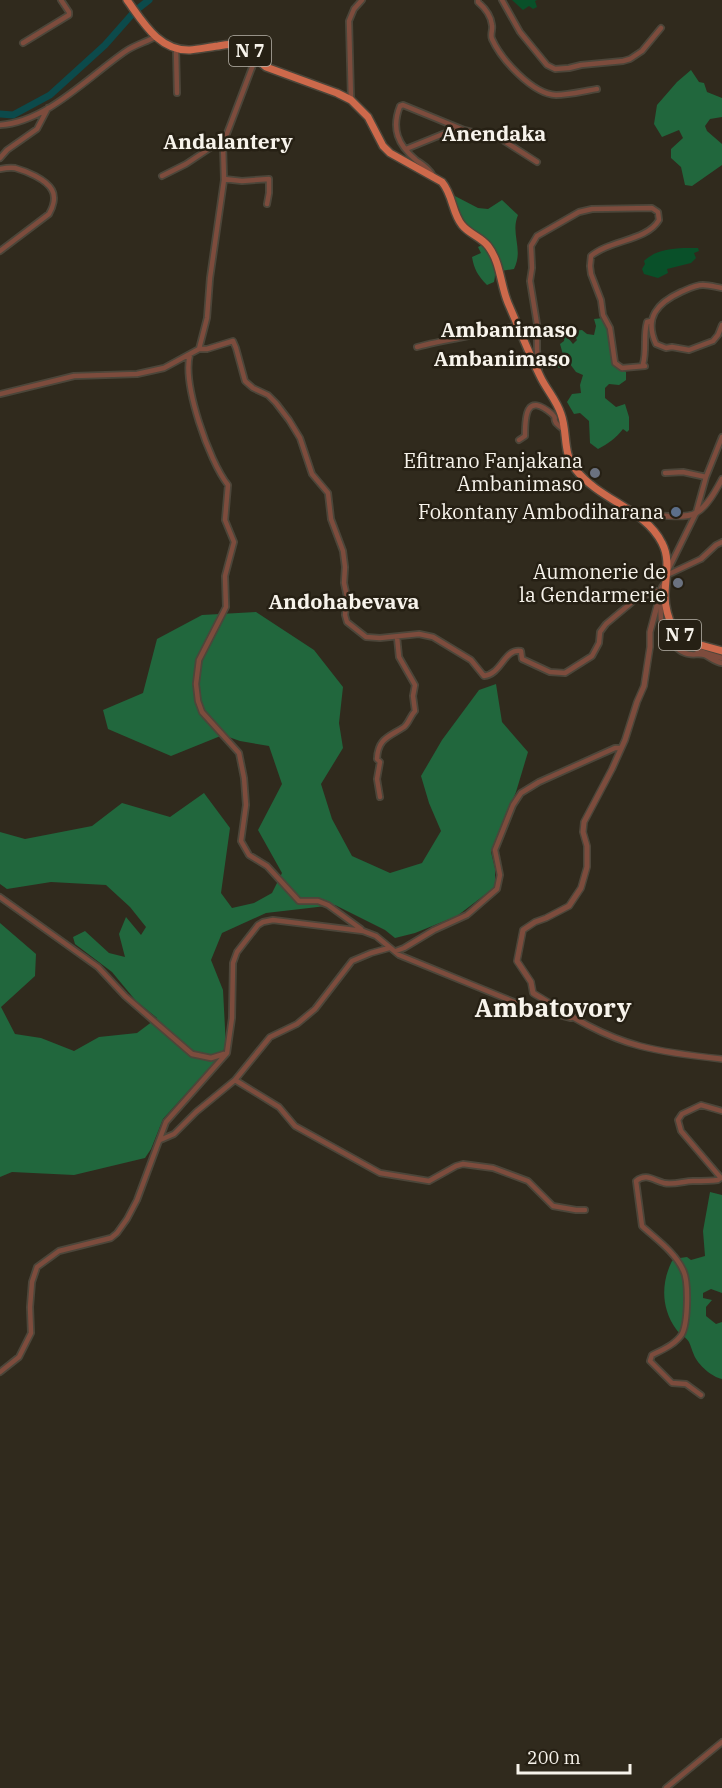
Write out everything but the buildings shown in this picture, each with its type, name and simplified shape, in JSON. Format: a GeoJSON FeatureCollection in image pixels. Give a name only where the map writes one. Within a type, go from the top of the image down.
{"type":"FeatureCollection","features":[{"type":"Feature","properties":{"kind":"main road","name":"N 7"},"geometry":{"type":"LineString","coordinates":[[127,0],[155,37],[163,43],[189,50],[230,44],[239,45],[254,53],[258,61],[266,67],[351,100],[368,117],[383,146],[390,153],[442,182],[448,189],[462,225],[483,240],[495,259],[504,295],[540,376],[559,408],[566,452],[575,469],[604,495],[647,523],[661,540],[665,550],[666,576],[662,595],[674,631],[698,644],[722,651]]}},
{"type":"Feature","properties":{"kind":"street"},"geometry":{"type":"LineString","coordinates":[[23,43],[69,15],[61,0]]}},
{"type":"Feature","properties":{"kind":"street"},"geometry":{"type":"LineString","coordinates":[[351,100],[349,21],[354,9],[362,0]]}},
{"type":"Feature","properties":{"kind":"street"},"geometry":{"type":"LineString","coordinates":[[478,0],[491,21],[491,36],[498,49],[511,67],[531,84],[557,95],[597,89]]}},
{"type":"Feature","properties":{"kind":"street"},"geometry":{"type":"LineString","coordinates":[[502,0],[520,32],[547,65],[555,69],[623,61],[642,51],[661,28]]}},
{"type":"Feature","properties":{"kind":"street"},"geometry":{"type":"LineString","coordinates":[[0,125],[10,125],[48,108],[128,50],[155,37]]}},
{"type":"Feature","properties":{"kind":"street"},"geometry":{"type":"LineString","coordinates":[[176,48],[177,93]]}},
{"type":"Feature","properties":{"kind":"street"},"geometry":{"type":"LineString","coordinates":[[199,349],[207,318],[210,278],[224,179],[223,144],[253,65],[258,61]]}},
{"type":"Feature","properties":{"kind":"street"},"geometry":{"type":"LineString","coordinates":[[433,176],[430,170],[399,142],[395,129],[400,106],[403,105],[464,130],[507,142],[537,162]]}},
{"type":"Feature","properties":{"kind":"street"},"geometry":{"type":"LineString","coordinates":[[0,158],[7,150],[37,129],[48,108]]}},
{"type":"Feature","properties":{"kind":"street"},"geometry":{"type":"LineString","coordinates":[[406,149],[448,132],[464,130]]}},
{"type":"Feature","properties":{"kind":"street"},"geometry":{"type":"LineString","coordinates":[[162,176],[186,164],[213,146],[223,144]]}},
{"type":"Feature","properties":{"kind":"street"},"geometry":{"type":"LineString","coordinates":[[0,169],[12,167],[29,173],[51,188],[54,194],[50,214],[0,251]]}},
{"type":"Feature","properties":{"kind":"street"},"geometry":{"type":"LineString","coordinates":[[224,179],[243,181],[269,179],[267,204]]}},
{"type":"Feature","properties":{"kind":"street"},"geometry":{"type":"LineString","coordinates":[[540,376],[537,324],[530,281],[531,246],[537,236],[579,212],[592,209],[655,209],[659,216],[659,220],[652,228],[620,243],[603,247],[591,256],[590,266],[601,300],[603,315],[610,328],[614,359],[618,366],[631,368],[645,366],[643,364],[645,332],[657,307],[697,286],[722,288]]}},
{"type":"Feature","properties":{"kind":"street"},"geometry":{"type":"LineString","coordinates":[[651,321],[656,344],[666,348],[684,350],[713,341],[722,325]]}},
{"type":"Feature","properties":{"kind":"street"},"geometry":{"type":"LineString","coordinates":[[417,348],[517,325]]}},
{"type":"Feature","properties":{"kind":"street"},"geometry":{"type":"LineString","coordinates":[[0,394],[74,376],[137,374],[164,368],[199,349],[207,350],[232,341],[245,381],[253,388],[268,395],[289,420],[300,438],[312,474],[328,493],[331,519],[343,551],[347,622],[366,637],[419,634],[433,638],[471,660],[484,676],[498,669],[511,652],[517,650],[521,651],[522,659],[550,672],[565,673],[592,656],[599,643],[600,632],[623,609],[646,594],[657,591],[662,595]]}},
{"type":"Feature","properties":{"kind":"street"},"geometry":{"type":"LineString","coordinates":[[190,354],[188,362],[192,400],[207,445],[228,485],[225,520],[234,542],[225,576],[226,607],[198,660],[196,684],[198,701],[202,712],[239,753],[246,805],[241,841],[249,855],[267,866],[299,901],[318,901],[328,904],[363,931]]}},
{"type":"Feature","properties":{"kind":"street"},"geometry":{"type":"LineString","coordinates":[[519,440],[525,436],[525,415],[531,406],[541,406],[553,415],[556,424],[563,429]]}},
{"type":"Feature","properties":{"kind":"street"},"geometry":{"type":"LineString","coordinates":[[666,576],[696,513],[706,477],[722,437]]}},
{"type":"Feature","properties":{"kind":"street"},"geometry":{"type":"LineString","coordinates":[[665,473],[683,472],[706,477]]}},
{"type":"Feature","properties":{"kind":"street"},"geometry":{"type":"LineString","coordinates":[[634,513],[688,515],[696,513],[722,479]]}},
{"type":"Feature","properties":{"kind":"street"},"geometry":{"type":"LineString","coordinates":[[666,576],[701,559],[722,542]]}},
{"type":"Feature","properties":{"kind":"street"},"geometry":{"type":"LineString","coordinates":[[662,595],[661,621],[667,636],[675,646],[686,654],[706,655],[722,663]]}},
{"type":"Feature","properties":{"kind":"street"},"geometry":{"type":"LineString","coordinates":[[574,1019],[533,993],[531,982],[517,961],[519,944],[523,930],[569,906],[579,892],[587,867],[584,822],[625,740],[644,686],[650,632],[662,595]]}},
{"type":"Feature","properties":{"kind":"street"},"geometry":{"type":"LineString","coordinates":[[680,636],[691,648],[722,658]]}},
{"type":"Feature","properties":{"kind":"street"},"geometry":{"type":"LineString","coordinates":[[380,797],[377,779],[380,762],[377,759],[377,750],[386,737],[404,726],[415,711],[414,685],[399,657],[397,637]]}},
{"type":"Feature","properties":{"kind":"street"},"geometry":{"type":"LineString","coordinates":[[396,951],[467,915],[497,889],[500,875],[495,850],[513,805],[521,793],[562,771],[615,748],[620,748]]}},
{"type":"Feature","properties":{"kind":"street"},"geometry":{"type":"LineString","coordinates":[[0,897],[98,967],[125,996],[192,1054],[211,1058],[227,1053]]}},
{"type":"Feature","properties":{"kind":"street"},"geometry":{"type":"LineString","coordinates":[[0,1372],[19,1357],[31,1333],[31,1290],[37,1267],[59,1251],[111,1238],[117,1233],[137,1200],[166,1122],[227,1053],[232,1018],[233,963],[237,952],[263,922],[273,920],[363,931],[376,936],[399,955],[524,1006],[574,1019],[638,1046],[667,1053],[722,1059]]}},
{"type":"Feature","properties":{"kind":"street"},"geometry":{"type":"LineString","coordinates":[[160,1140],[174,1134],[196,1112],[235,1080],[270,1037],[297,1024],[315,1009],[352,961],[389,948]]}},
{"type":"Feature","properties":{"kind":"street"},"geometry":{"type":"LineString","coordinates":[[235,1080],[279,1107],[295,1126],[380,1173],[429,1181],[463,1164],[493,1168],[528,1181],[553,1206],[585,1210]]}},
{"type":"Feature","properties":{"kind":"street"},"geometry":{"type":"LineString","coordinates":[[701,1395],[686,1384],[672,1383],[650,1361],[652,1355],[668,1348],[682,1334],[688,1299],[685,1272],[680,1264],[642,1226],[636,1181],[641,1177],[664,1183],[709,1181],[721,1178],[681,1131],[678,1120],[682,1114],[701,1105],[722,1111]]}},
{"type":"Feature","properties":{"kind":"street"},"geometry":{"type":"LineString","coordinates":[[666,1788],[722,1742]]}},
{"type":"Feature","properties":{"kind":"green space"},"geometry":{"type":"Polygon","coordinates":[[[512,0],[537,0],[535,1],[537,7],[533,9],[529,6],[523,10],[512,0]]]}},
{"type":"Feature","properties":{"kind":"green space"},"geometry":{"type":"Polygon","coordinates":[[[691,70],[699,82],[704,83],[707,92],[722,98],[722,117],[710,119],[705,126],[707,131],[722,144],[722,165],[692,186],[685,185],[681,167],[671,158],[671,149],[683,138],[679,130],[662,137],[654,124],[657,105],[691,70]]]}},
{"type":"Feature","properties":{"kind":"green space"},"geometry":{"type":"Polygon","coordinates":[[[453,195],[478,208],[488,209],[502,200],[518,215],[515,229],[518,255],[514,269],[501,271],[494,252],[460,223],[453,195]]]}},
{"type":"Feature","properties":{"kind":"green space"},"geometry":{"type":"Polygon","coordinates":[[[482,245],[495,271],[494,282],[487,285],[477,272],[472,257],[481,253],[478,247],[482,245]]]}},
{"type":"Feature","properties":{"kind":"green space"},"geometry":{"type":"Polygon","coordinates":[[[684,248],[698,248],[699,251],[694,253],[696,258],[691,263],[667,269],[668,273],[658,278],[644,274],[642,269],[644,261],[653,254],[684,248]]]}},
{"type":"Feature","properties":{"kind":"green space"},"geometry":{"type":"Polygon","coordinates":[[[603,318],[608,328],[612,361],[626,372],[626,380],[619,385],[609,384],[605,388],[605,398],[616,407],[625,404],[629,417],[629,430],[627,432],[623,429],[598,449],[590,443],[589,421],[580,413],[574,414],[567,402],[572,394],[581,393],[580,385],[583,375],[576,372],[570,364],[559,368],[555,364],[564,358],[560,344],[564,341],[565,334],[573,344],[577,340],[573,331],[582,330],[594,335],[596,326],[594,319],[603,318]]]}},
{"type":"Feature","properties":{"kind":"green space"},"geometry":{"type":"Polygon","coordinates":[[[256,612],[314,650],[343,687],[339,723],[343,748],[321,784],[332,819],[352,856],[390,873],[422,863],[441,831],[421,776],[442,740],[479,690],[496,684],[502,722],[528,752],[516,792],[491,852],[495,868],[495,887],[457,916],[415,933],[395,938],[385,930],[335,905],[266,913],[222,933],[211,960],[223,990],[226,1047],[163,1119],[145,1158],[74,1175],[12,1172],[0,1177],[0,923],[36,954],[35,976],[1,1007],[15,1034],[41,1038],[74,1051],[99,1037],[137,1033],[157,1018],[136,1001],[112,972],[75,944],[73,937],[85,931],[109,953],[125,957],[119,934],[126,917],[141,935],[146,927],[130,907],[106,885],[51,882],[7,889],[0,884],[0,832],[25,839],[92,826],[122,803],[170,817],[204,793],[230,828],[221,893],[232,908],[254,903],[272,893],[282,873],[258,830],[282,784],[269,746],[240,741],[223,735],[171,756],[108,729],[103,710],[143,693],[157,639],[202,615],[256,612]]]}},
{"type":"Feature","properties":{"kind":"green space"},"geometry":{"type":"Polygon","coordinates":[[[710,1192],[722,1195],[722,1293],[711,1289],[703,1293],[703,1298],[712,1300],[706,1307],[706,1316],[716,1324],[722,1322],[722,1379],[710,1373],[696,1359],[689,1342],[677,1331],[671,1321],[664,1295],[668,1269],[672,1261],[687,1257],[691,1260],[705,1256],[703,1231],[710,1192]]]}},
{"type":"Feature","properties":{"kind":"waterway"},"geometry":{"type":"LineString","coordinates":[[0,114],[13,115],[50,95],[105,45],[135,11],[149,0]]}},
{"type":"Feature","properties":{"kind":"place","name":"Efitrano Fanjakana Ambanimaso"},"geometry":{"type":"Point","coordinates":[595,473]}},
{"type":"Feature","properties":{"kind":"place","name":"Fokontany Ambodiharana"},"geometry":{"type":"Point","coordinates":[676,512]}},
{"type":"Feature","properties":{"kind":"place","name":"Aumonerie de la Gendarmerie"},"geometry":{"type":"Point","coordinates":[678,583]}},
{"type":"Feature","properties":{"kind":"district","name":"Anendaka"},"geometry":{"type":"Point","coordinates":[494,134]}},
{"type":"Feature","properties":{"kind":"district","name":"Andalantery"},"geometry":{"type":"Point","coordinates":[228,142]}},
{"type":"Feature","properties":{"kind":"district","name":"Ambanimaso"},"geometry":{"type":"Point","coordinates":[509,330]}},
{"type":"Feature","properties":{"kind":"district","name":"Ambanimaso"},"geometry":{"type":"Point","coordinates":[502,359]}},
{"type":"Feature","properties":{"kind":"district","name":"Andohabevava"},"geometry":{"type":"Point","coordinates":[344,602]}},
{"type":"Feature","properties":{"kind":"district","name":"Ambatovory"},"geometry":{"type":"Point","coordinates":[553,1008]}}]}
